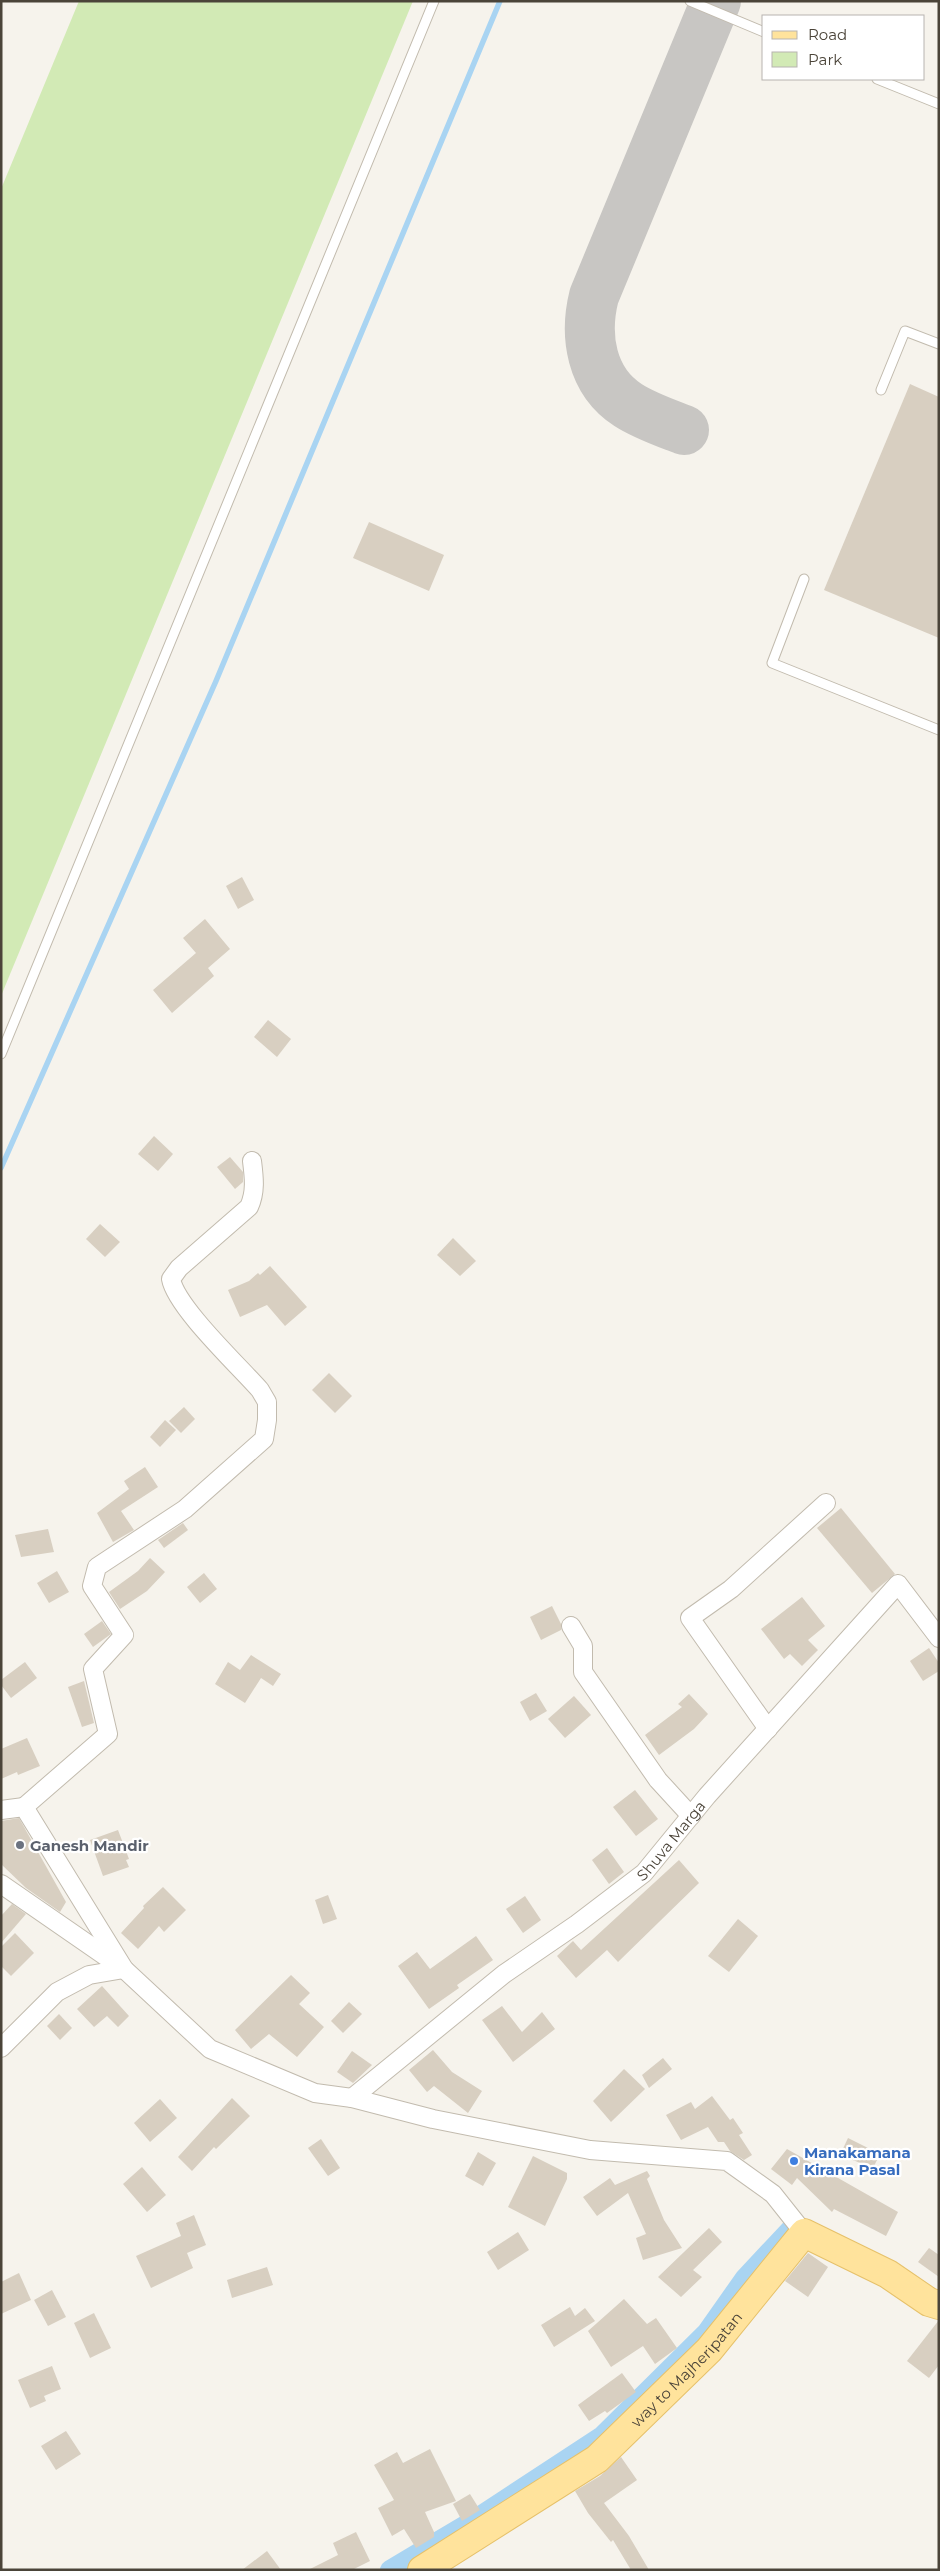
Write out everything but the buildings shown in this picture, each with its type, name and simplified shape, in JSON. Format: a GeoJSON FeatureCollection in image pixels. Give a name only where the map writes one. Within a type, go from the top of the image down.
{"type":"FeatureCollection","features":[{"type":"Feature","properties":{"kind":"main road"},"geometry":{"type":"LineString","coordinates":[[804,2233],[888,2274],[929,2302],[939,2305]]}},
{"type":"Feature","properties":{"kind":"main road","name":"way to Majheripatan"},"geometry":{"type":"LineString","coordinates":[[422,2570],[597,2459],[709,2350],[804,2233]]}},
{"type":"Feature","properties":{"kind":"street"},"geometry":{"type":"LineString","coordinates":[[1,1810],[24,1807],[108,1734],[93,1669],[124,1635],[92,1586],[97,1567],[185,1508],[264,1439],[268,1420],[267,1402],[260,1390],[184,1305],[172,1286],[171,1279],[179,1268],[249,1207],[253,1199],[252,1161]]}},
{"type":"Feature","properties":{"kind":"street"},"geometry":{"type":"LineString","coordinates":[[768,1729],[690,1618],[731,1589],[826,1503]]}},
{"type":"Feature","properties":{"kind":"street","name":"Shuva Marga"},"geometry":{"type":"LineString","coordinates":[[352,2098],[504,1974],[577,1924],[644,1873],[820,1668],[898,1584],[939,1638]]}},
{"type":"Feature","properties":{"kind":"street"},"geometry":{"type":"LineString","coordinates":[[571,1626],[583,1646],[583,1672],[658,1780],[691,1816]]}},
{"type":"Feature","properties":{"kind":"street"},"geometry":{"type":"LineString","coordinates":[[24,1807],[124,1969]]}},
{"type":"Feature","properties":{"kind":"street"},"geometry":{"type":"LineString","coordinates":[[1,1884],[124,1969],[210,2049],[315,2092],[352,2098],[433,2119],[590,2150],[727,2161],[773,2194],[804,2233]]}},
{"type":"Feature","properties":{"kind":"street"},"geometry":{"type":"LineString","coordinates":[[1,2048],[56,1992],[89,1975],[124,1969]]}},
{"type":"Feature","properties":{"kind":"lane"},"geometry":{"type":"LineString","coordinates":[[1,1054],[434,1]]}},
{"type":"Feature","properties":{"kind":"lane"},"geometry":{"type":"LineString","coordinates":[[690,1],[762,31]]}},
{"type":"Feature","properties":{"kind":"lane"},"geometry":{"type":"LineString","coordinates":[[879,80],[939,104]]}},
{"type":"Feature","properties":{"kind":"lane"},"geometry":{"type":"LineString","coordinates":[[882,390],[905,331],[939,344]]}},
{"type":"Feature","properties":{"kind":"lane"},"geometry":{"type":"LineString","coordinates":[[804,579],[772,663],[939,730]]}},
{"type":"Feature","properties":{"kind":"green space"},"geometry":{"type":"Polygon","coordinates":[[[79,1],[413,1],[1,996],[1,189],[79,1]]]}},
{"type":"Feature","properties":{"kind":"waterway"},"geometry":{"type":"LineString","coordinates":[[1,1168],[216,681],[500,1]]}},
{"type":"Feature","properties":{"kind":"waterway"},"geometry":{"type":"LineString","coordinates":[[390,2570],[474,2520],[602,2436],[707,2332],[745,2278],[790,2230]]}},
{"type":"Feature","properties":{"kind":"taxiway"},"geometry":{"type":"LineString","coordinates":[[684,430],[641,413],[616,395],[606,383],[598,371],[593,357],[590,327],[591,311],[594,296],[716,1]]}},
{"type":"Feature","properties":{"kind":"place","name":"Ganesh Mandir"},"geometry":{"type":"Point","coordinates":[20,1845]}},
{"type":"Feature","properties":{"kind":"place","name":"Manakamana Kirana Pasal"},"geometry":{"type":"Point","coordinates":[794,2161]}}]}
